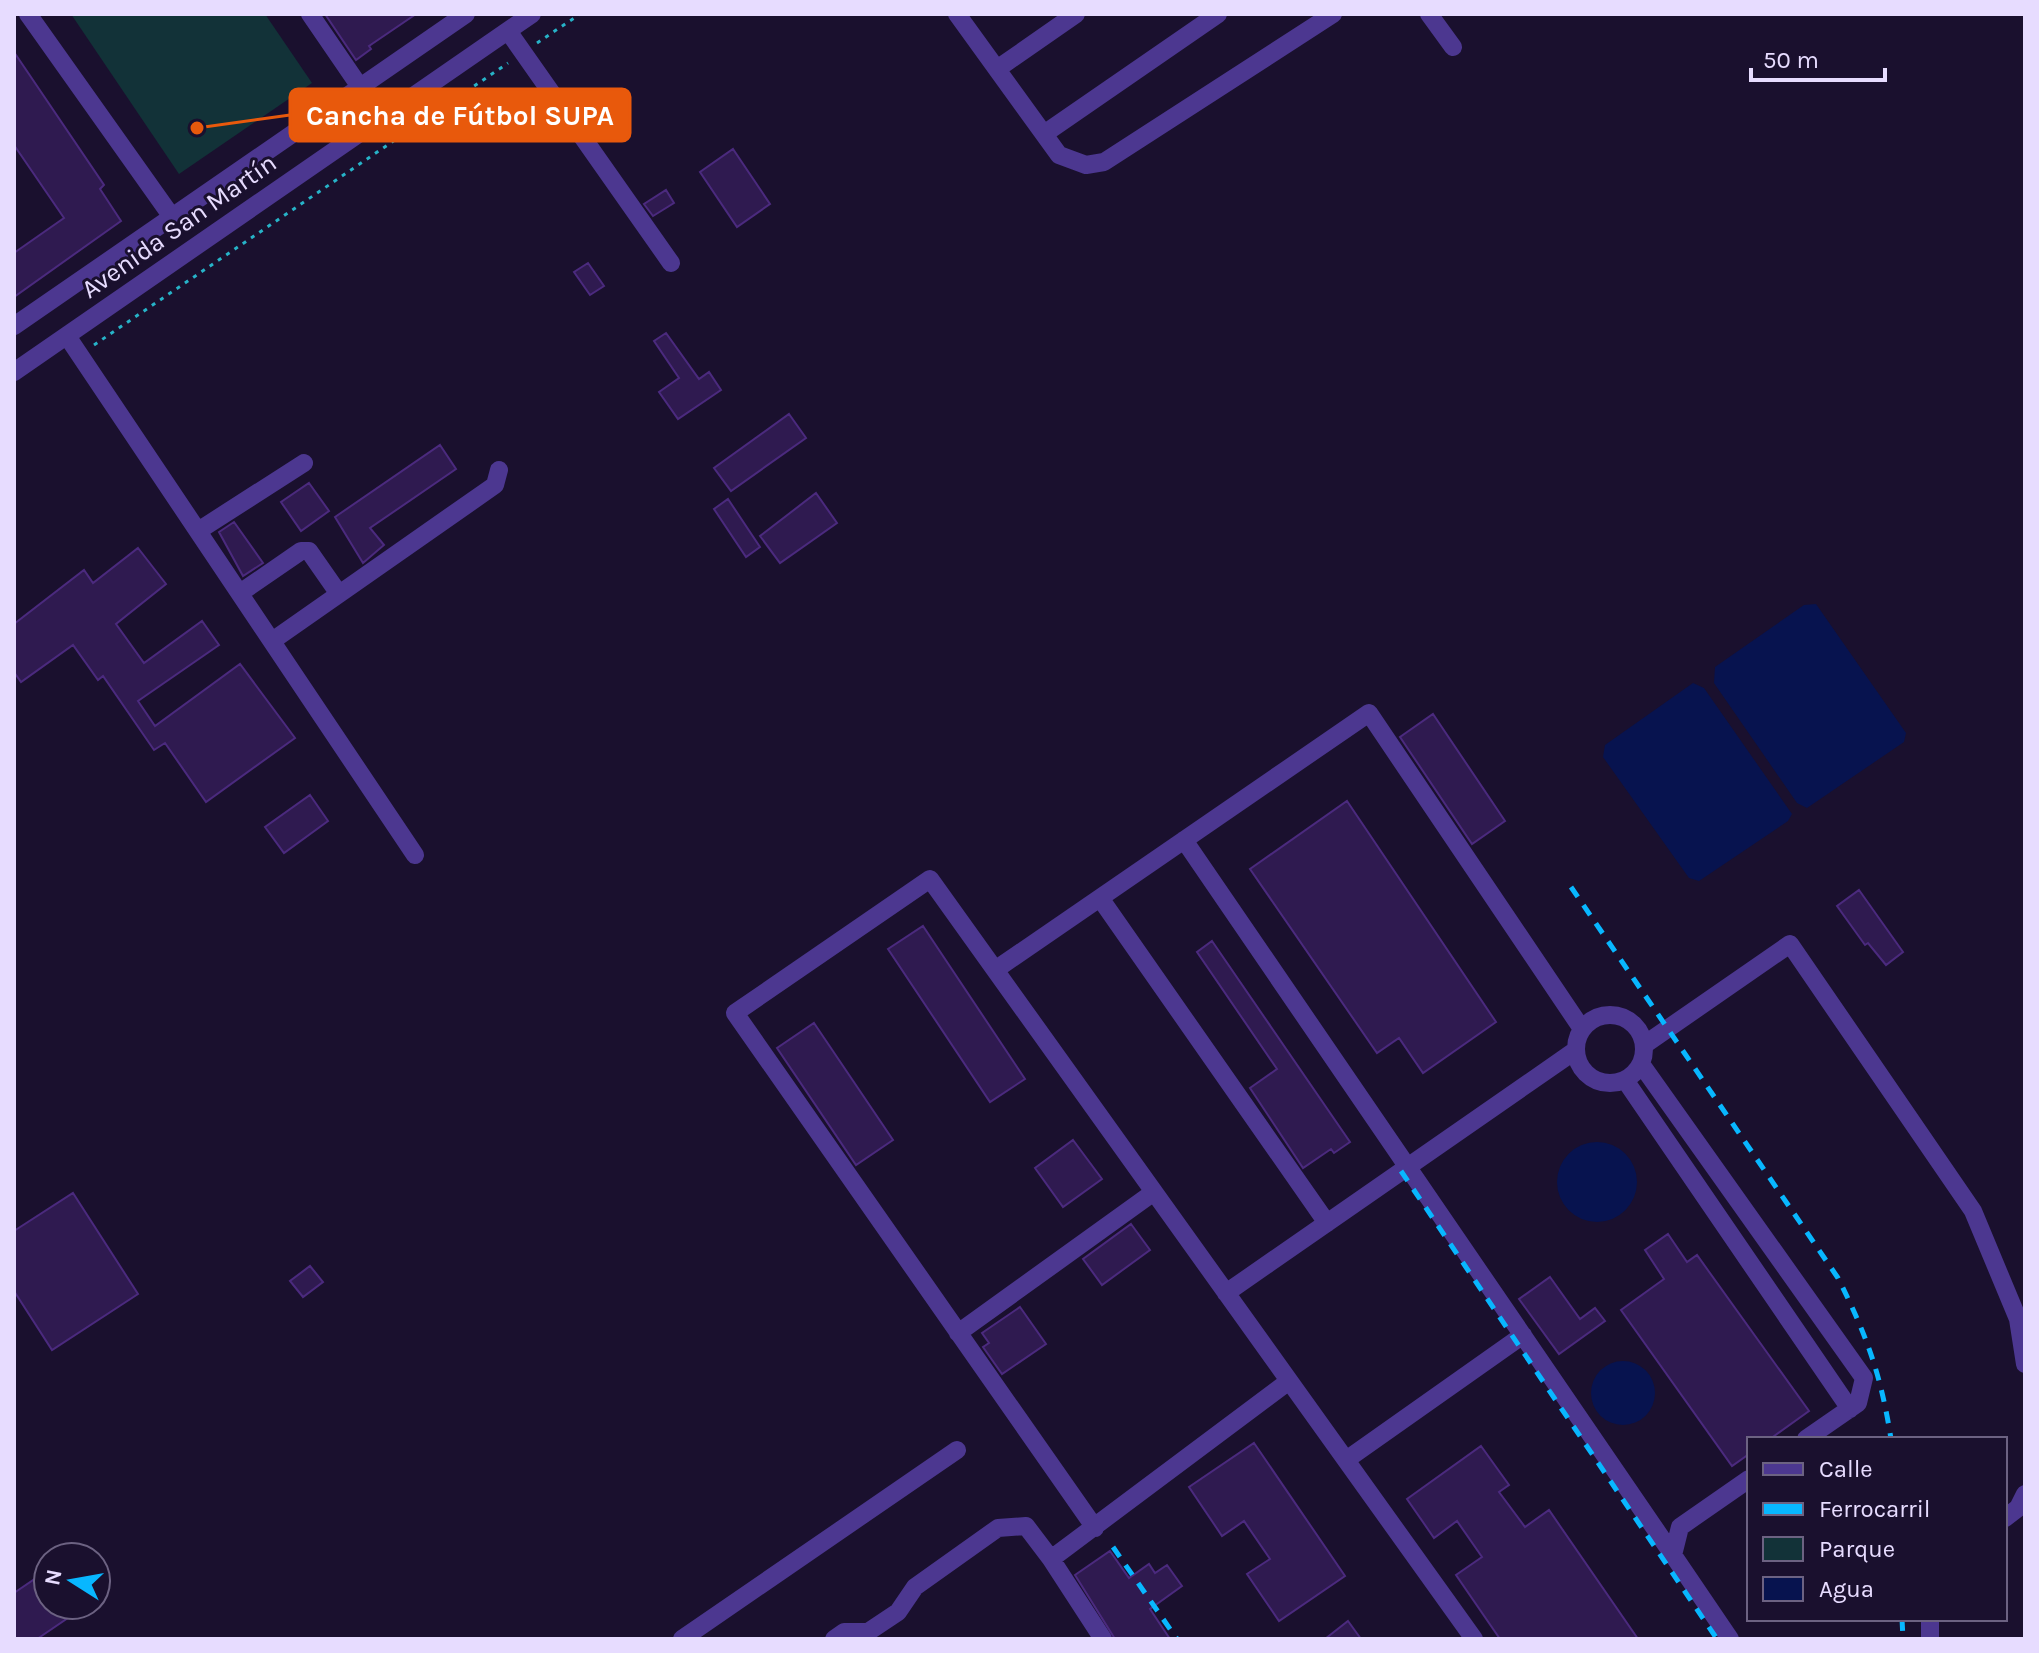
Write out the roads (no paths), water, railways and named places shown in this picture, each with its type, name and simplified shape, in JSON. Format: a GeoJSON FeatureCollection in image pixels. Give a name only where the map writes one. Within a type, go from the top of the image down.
{"type":"FeatureCollection","features":[{"type":"Feature","properties":{"kind":"street"},"geometry":{"type":"LineString","coordinates":[[28,14],[172,217]]}},
{"type":"Feature","properties":{"kind":"street"},"geometry":{"type":"LineString","coordinates":[[310,14],[360,87]]}},
{"type":"Feature","properties":{"kind":"street","name":"Avenida San Martín"},"geometry":{"type":"LineString","coordinates":[[14,326],[466,14]]}},
{"type":"Feature","properties":{"kind":"street","name":"Avenida San Martín"},"geometry":{"type":"LineString","coordinates":[[14,372],[532,14]]}},
{"type":"Feature","properties":{"kind":"street"},"geometry":{"type":"LineString","coordinates":[[957,14],[1059,155],[1086,165],[1104,162],[1333,14]]}},
{"type":"Feature","properties":{"kind":"street"},"geometry":{"type":"LineString","coordinates":[[997,69],[1076,14]]}},
{"type":"Feature","properties":{"kind":"street"},"geometry":{"type":"LineString","coordinates":[[1044,134],[1218,14]]}},
{"type":"Feature","properties":{"kind":"street"},"geometry":{"type":"LineString","coordinates":[[1429,14],[1453,47]]}},
{"type":"Feature","properties":{"kind":"street"},"geometry":{"type":"LineString","coordinates":[[508,31],[671,263]]}},
{"type":"Feature","properties":{"kind":"street"},"geometry":{"type":"LineString","coordinates":[[67,336],[415,855]]}},
{"type":"Feature","properties":{"kind":"street"},"geometry":{"type":"LineString","coordinates":[[198,531],[304,463]]}},
{"type":"Feature","properties":{"kind":"street"},"geometry":{"type":"LineString","coordinates":[[272,641],[495,485],[499,470]]}},
{"type":"Feature","properties":{"kind":"street"},"geometry":{"type":"LineString","coordinates":[[240,593],[301,551],[309,551],[339,594]]}},
{"type":"Feature","properties":{"kind":"street"},"geometry":{"type":"LineString","coordinates":[[995,970],[1369,713],[1582,1029]]}},
{"type":"Feature","properties":{"kind":"street"},"geometry":{"type":"LineString","coordinates":[[1184,840],[1730,1639]]}},
{"type":"Feature","properties":{"kind":"street"},"geometry":{"type":"LineString","coordinates":[[1095,1528],[735,1013],[930,879],[1474,1639]]}},
{"type":"Feature","properties":{"kind":"street"},"geometry":{"type":"LineString","coordinates":[[1100,898],[1327,1223]]}},
{"type":"Feature","properties":{"kind":"street"},"geometry":{"type":"LineString","coordinates":[[1809,1437],[1858,1403],[1864,1378],[1643,1055],[1640,1031],[1623,1017],[1601,1016],[1582,1029],[1576,1050],[1578,1061],[1592,1079],[1614,1084],[1625,1080],[1643,1055],[1790,944],[1973,1211],[2018,1319],[2025,1364]]}},
{"type":"Feature","properties":{"kind":"street"},"geometry":{"type":"LineString","coordinates":[[1226,1293],[1576,1050]]}},
{"type":"Feature","properties":{"kind":"street"},"geometry":{"type":"LineString","coordinates":[[1625,1080],[1850,1409]]}},
{"type":"Feature","properties":{"kind":"street"},"geometry":{"type":"LineString","coordinates":[[958,1333],[1154,1192]]}},
{"type":"Feature","properties":{"kind":"street"},"geometry":{"type":"LineString","coordinates":[[1346,1460],[1523,1335]]}},
{"type":"Feature","properties":{"kind":"street"},"geometry":{"type":"LineString","coordinates":[[1051,1559],[1289,1381]]}},
{"type":"Feature","properties":{"kind":"street"},"geometry":{"type":"LineString","coordinates":[[682,1639],[957,1450]]}},
{"type":"Feature","properties":{"kind":"street"},"geometry":{"type":"LineString","coordinates":[[1673,1555],[1680,1527],[1747,1480]]}},
{"type":"Feature","properties":{"kind":"street"},"geometry":{"type":"LineString","coordinates":[[2007,1516],[2018,1508],[2025,1494]]}},
{"type":"Feature","properties":{"kind":"street"},"geometry":{"type":"LineString","coordinates":[[834,1639],[844,1632],[868,1632],[898,1612],[915,1587],[998,1528],[1026,1526],[1051,1559],[1097,1637]]}},
{"type":"Feature","properties":{"kind":"water"},"geometry":{"type":"Polygon","coordinates":[[[1816,604],[1906,733],[1904,742],[1807,808],[1797,803],[1714,683],[1715,667],[1804,605],[1816,604]]]}},
{"type":"Feature","properties":{"kind":"water"},"geometry":{"type":"Polygon","coordinates":[[[1693,683],[1704,688],[1792,814],[1788,821],[1699,881],[1689,878],[1603,757],[1605,745],[1693,683]]]}},
{"type":"Feature","properties":{"kind":"water"},"geometry":{"type":"Polygon","coordinates":[[[1597,1142],[1612,1145],[1625,1154],[1634,1167],[1637,1182],[1634,1197],[1625,1210],[1612,1219],[1597,1222],[1582,1219],[1569,1210],[1560,1197],[1557,1182],[1560,1167],[1569,1154],[1582,1145],[1597,1142]]]}},
{"type":"Feature","properties":{"kind":"water"},"geometry":{"type":"Polygon","coordinates":[[[1617,1361],[1629,1361],[1646,1370],[1653,1381],[1653,1405],[1646,1416],[1629,1425],[1617,1425],[1605,1420],[1596,1411],[1591,1399],[1591,1387],[1596,1375],[1605,1366],[1617,1361]]]}},
{"type":"Feature","properties":{"kind":"railway"},"geometry":{"type":"LineString","coordinates":[[1571,887],[1838,1278],[1872,1356],[1891,1437]]}},
{"type":"Feature","properties":{"kind":"railway"},"geometry":{"type":"LineString","coordinates":[[1401,1171],[1717,1639]]}},
{"type":"Feature","properties":{"kind":"railway"},"geometry":{"type":"LineString","coordinates":[[1113,1547],[1177,1639]]}},
{"type":"Feature","properties":{"kind":"railway"},"geometry":{"type":"LineString","coordinates":[[1902,1621],[1903,1639]]}},
{"type":"Feature","properties":{"kind":"place","name":"Cancha de Fútbol SUPA"},"geometry":{"type":"Point","coordinates":[197,128]}}]}
